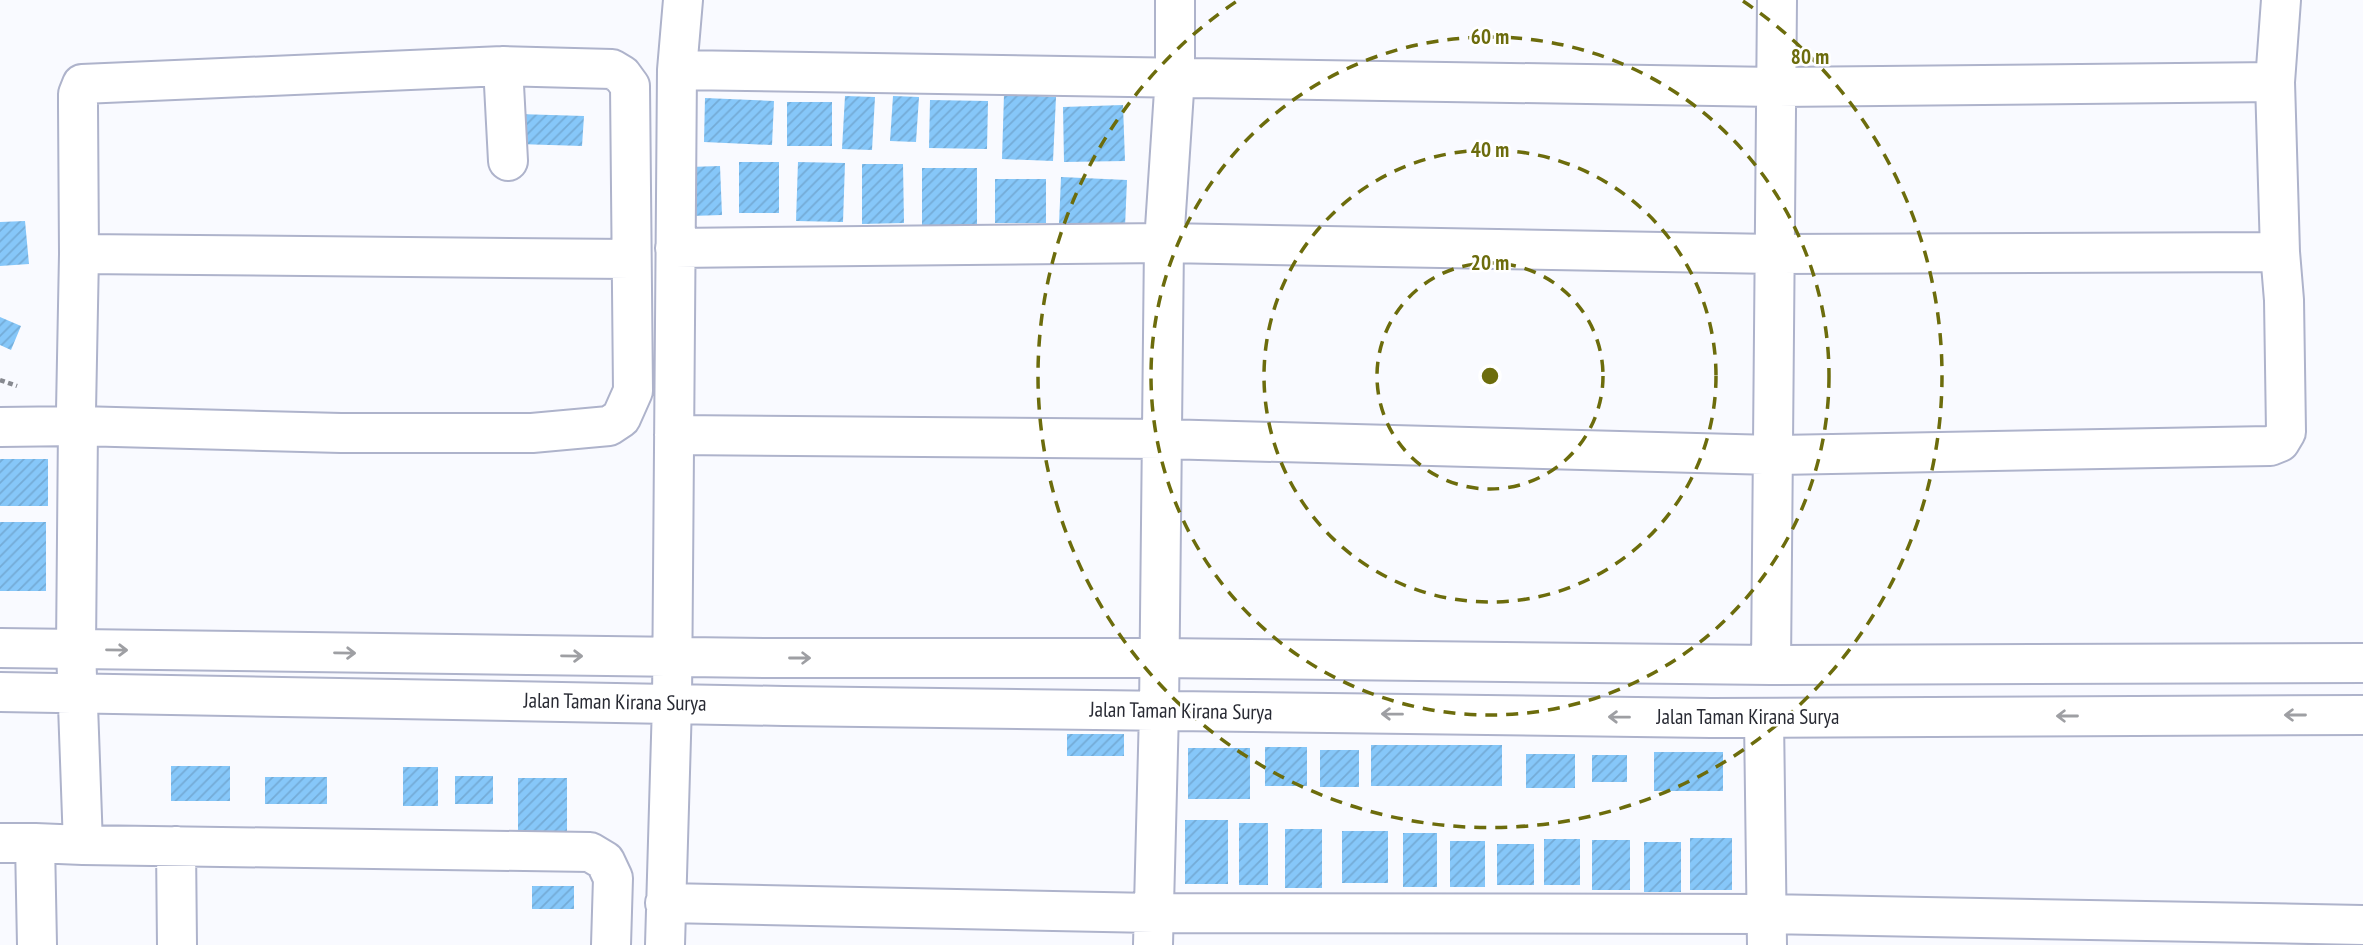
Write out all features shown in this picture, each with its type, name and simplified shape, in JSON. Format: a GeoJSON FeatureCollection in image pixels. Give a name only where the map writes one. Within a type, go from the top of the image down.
{"type":"FeatureCollection","features":[{"type":"Feature","properties":{"kind":"street"},"geometry":{"type":"LineString","coordinates":[[665,945],[672,703],[677,70],[683,0]]}},
{"type":"Feature","properties":{"kind":"street"},"geometry":{"type":"LineString","coordinates":[[1153,929],[1160,657],[1164,243],[1175,76],[1175,0]]}},
{"type":"Feature","properties":{"kind":"street"},"geometry":{"type":"LineString","coordinates":[[1771,665],[1776,0]]}},
{"type":"Feature","properties":{"kind":"street"},"geometry":{"type":"LineString","coordinates":[[674,435],[1162,439],[1773,455],[2270,446],[2280,442],[2286,432],[2284,300],[2275,82],[2281,0]]}},
{"type":"Feature","properties":{"kind":"street"},"geometry":{"type":"LineString","coordinates":[[503,66],[508,161]]}},
{"type":"Feature","properties":{"kind":"street"},"geometry":{"type":"LineString","coordinates":[[0,427],[78,426],[341,433],[532,433],[608,426],[621,418],[633,391],[630,86],[622,75],[612,69],[503,66],[82,84],[78,106],[79,254],[76,411],[78,426],[76,649],[83,845]]}},
{"type":"Feature","properties":{"kind":"street"},"geometry":{"type":"LineString","coordinates":[[677,70],[1776,87],[2275,82]]}},
{"type":"Feature","properties":{"kind":"street"},"geometry":{"type":"LineString","coordinates":[[676,248],[1164,243],[1774,254],[2280,253]]}},
{"type":"Feature","properties":{"kind":"street"},"geometry":{"type":"LineString","coordinates":[[79,254],[630,259]]}},
{"type":"Feature","properties":{"kind":"street"},"geometry":{"type":"LineString","coordinates":[[0,648],[672,657],[1160,657],[1771,665],[2363,663]]}},
{"type":"Feature","properties":{"kind":"street","name":"Jalan Taman Kirana Surya"},"geometry":{"type":"LineString","coordinates":[[0,692],[784,706],[1764,718],[2363,715]]}},
{"type":"Feature","properties":{"kind":"street"},"geometry":{"type":"LineString","coordinates":[[1764,718],[1766,930]]}},
{"type":"Feature","properties":{"kind":"street"},"geometry":{"type":"LineString","coordinates":[[37,945],[18,843],[590,852],[605,861],[613,878],[611,945]]}},
{"type":"Feature","properties":{"kind":"street"},"geometry":{"type":"LineString","coordinates":[[176,846],[177,945]]}},
{"type":"Feature","properties":{"kind":"street"},"geometry":{"type":"LineString","coordinates":[[665,903],[1153,929],[1766,930],[2363,925]]}},
{"type":"Feature","properties":{"kind":"building"},"geometry":{"type":"Polygon","coordinates":[[[1004,94],[1056,97],[1053,161],[1002,159],[1004,94]]]}},
{"type":"Feature","properties":{"kind":"building"},"geometry":{"type":"Polygon","coordinates":[[[845,96],[875,97],[872,150],[842,149],[845,96]]]}},
{"type":"Feature","properties":{"kind":"building"},"geometry":{"type":"Polygon","coordinates":[[[893,96],[919,97],[916,142],[890,141],[893,96]]]}},
{"type":"Feature","properties":{"kind":"building"},"geometry":{"type":"Polygon","coordinates":[[[705,98],[774,101],[772,145],[704,142],[705,98]]]}},
{"type":"Feature","properties":{"kind":"building"},"geometry":{"type":"Polygon","coordinates":[[[930,100],[988,101],[987,149],[929,148],[930,100]]]}},
{"type":"Feature","properties":{"kind":"building"},"geometry":{"type":"Polygon","coordinates":[[[787,102],[832,102],[832,146],[787,146],[787,102]]]}},
{"type":"Feature","properties":{"kind":"building"},"geometry":{"type":"Polygon","coordinates":[[[1123,105],[1125,161],[1064,162],[1063,107],[1123,105]]]}},
{"type":"Feature","properties":{"kind":"building"},"geometry":{"type":"Polygon","coordinates":[[[518,114],[584,116],[582,146],[518,144],[518,114]]]}},
{"type":"Feature","properties":{"kind":"building"},"geometry":{"type":"Polygon","coordinates":[[[739,162],[779,162],[779,213],[739,213],[739,162]]]}},
{"type":"Feature","properties":{"kind":"building"},"geometry":{"type":"Polygon","coordinates":[[[798,162],[845,163],[843,222],[796,221],[798,162]]]}},
{"type":"Feature","properties":{"kind":"building"},"geometry":{"type":"Polygon","coordinates":[[[862,164],[903,164],[904,223],[862,224],[862,164]]]}},
{"type":"Feature","properties":{"kind":"building"},"geometry":{"type":"Polygon","coordinates":[[[720,166],[722,215],[690,216],[689,167],[720,166]]]}},
{"type":"Feature","properties":{"kind":"building"},"geometry":{"type":"Polygon","coordinates":[[[922,168],[977,168],[977,229],[922,229],[922,168]]]}},
{"type":"Feature","properties":{"kind":"building"},"geometry":{"type":"Polygon","coordinates":[[[1061,177],[1127,180],[1125,227],[1059,225],[1061,177]]]}},
{"type":"Feature","properties":{"kind":"building"},"geometry":{"type":"Polygon","coordinates":[[[995,179],[1046,179],[1046,223],[995,223],[995,179]]]}},
{"type":"Feature","properties":{"kind":"building"},"geometry":{"type":"Polygon","coordinates":[[[25,221],[29,264],[0,266],[0,222],[25,221]]]}},
{"type":"Feature","properties":{"kind":"building"},"geometry":{"type":"Polygon","coordinates":[[[0,317],[21,326],[11,350],[0,345],[0,317]]]}},
{"type":"Feature","properties":{"kind":"building"},"geometry":{"type":"Polygon","coordinates":[[[0,459],[48,459],[48,506],[0,506],[0,459]]]}},
{"type":"Feature","properties":{"kind":"building"},"geometry":{"type":"Polygon","coordinates":[[[0,522],[46,522],[46,591],[0,591],[0,522]]]}},
{"type":"Feature","properties":{"kind":"building"},"geometry":{"type":"Polygon","coordinates":[[[1067,734],[1124,734],[1124,756],[1067,756],[1067,734]]]}},
{"type":"Feature","properties":{"kind":"building"},"geometry":{"type":"Polygon","coordinates":[[[1371,745],[1502,745],[1502,786],[1371,786],[1371,745]]]}},
{"type":"Feature","properties":{"kind":"building"},"geometry":{"type":"Polygon","coordinates":[[[1265,747],[1307,747],[1307,786],[1265,786],[1265,747]]]}},
{"type":"Feature","properties":{"kind":"building"},"geometry":{"type":"Polygon","coordinates":[[[1188,748],[1250,748],[1250,799],[1188,799],[1188,748]]]}},
{"type":"Feature","properties":{"kind":"building"},"geometry":{"type":"Polygon","coordinates":[[[1320,750],[1359,750],[1359,787],[1320,787],[1320,750]]]}},
{"type":"Feature","properties":{"kind":"building"},"geometry":{"type":"Polygon","coordinates":[[[1654,752],[1723,752],[1723,791],[1654,791],[1654,752]]]}},
{"type":"Feature","properties":{"kind":"building"},"geometry":{"type":"Polygon","coordinates":[[[1526,754],[1575,754],[1575,788],[1526,788],[1526,754]]]}},
{"type":"Feature","properties":{"kind":"building"},"geometry":{"type":"Polygon","coordinates":[[[1592,755],[1627,755],[1627,782],[1592,782],[1592,755]]]}},
{"type":"Feature","properties":{"kind":"building"},"geometry":{"type":"Polygon","coordinates":[[[171,766],[230,766],[230,801],[171,801],[171,766]]]}},
{"type":"Feature","properties":{"kind":"building"},"geometry":{"type":"Polygon","coordinates":[[[403,767],[438,767],[438,806],[403,806],[403,767]]]}},
{"type":"Feature","properties":{"kind":"building"},"geometry":{"type":"Polygon","coordinates":[[[455,776],[493,776],[493,804],[455,804],[455,776]]]}},
{"type":"Feature","properties":{"kind":"building"},"geometry":{"type":"Polygon","coordinates":[[[265,777],[327,777],[327,804],[265,804],[265,777]]]}},
{"type":"Feature","properties":{"kind":"building"},"geometry":{"type":"Polygon","coordinates":[[[518,778],[567,778],[567,835],[518,835],[518,778]]]}},
{"type":"Feature","properties":{"kind":"building"},"geometry":{"type":"Polygon","coordinates":[[[1185,820],[1228,820],[1228,884],[1185,884],[1185,820]]]}},
{"type":"Feature","properties":{"kind":"building"},"geometry":{"type":"Polygon","coordinates":[[[1239,823],[1268,823],[1268,885],[1239,885],[1239,823]]]}},
{"type":"Feature","properties":{"kind":"building"},"geometry":{"type":"Polygon","coordinates":[[[1285,829],[1322,829],[1322,888],[1285,888],[1285,829]]]}},
{"type":"Feature","properties":{"kind":"building"},"geometry":{"type":"Polygon","coordinates":[[[1342,831],[1388,831],[1388,883],[1342,883],[1342,831]]]}},
{"type":"Feature","properties":{"kind":"building"},"geometry":{"type":"Polygon","coordinates":[[[1403,833],[1437,833],[1437,887],[1403,887],[1403,833]]]}},
{"type":"Feature","properties":{"kind":"building"},"geometry":{"type":"Polygon","coordinates":[[[1690,838],[1732,838],[1732,890],[1690,890],[1690,838]]]}},
{"type":"Feature","properties":{"kind":"building"},"geometry":{"type":"Polygon","coordinates":[[[1544,839],[1580,839],[1580,885],[1544,885],[1544,839]]]}},
{"type":"Feature","properties":{"kind":"building"},"geometry":{"type":"Polygon","coordinates":[[[1592,840],[1630,840],[1630,890],[1592,890],[1592,840]]]}},
{"type":"Feature","properties":{"kind":"building"},"geometry":{"type":"Polygon","coordinates":[[[1450,841],[1485,841],[1485,887],[1450,887],[1450,841]]]}},
{"type":"Feature","properties":{"kind":"building"},"geometry":{"type":"Polygon","coordinates":[[[1644,842],[1681,842],[1681,892],[1644,892],[1644,842]]]}},
{"type":"Feature","properties":{"kind":"building"},"geometry":{"type":"Polygon","coordinates":[[[1497,844],[1534,844],[1534,885],[1497,885],[1497,844]]]}},
{"type":"Feature","properties":{"kind":"building"},"geometry":{"type":"Polygon","coordinates":[[[532,886],[574,886],[574,909],[532,909],[532,886]]]}}]}
